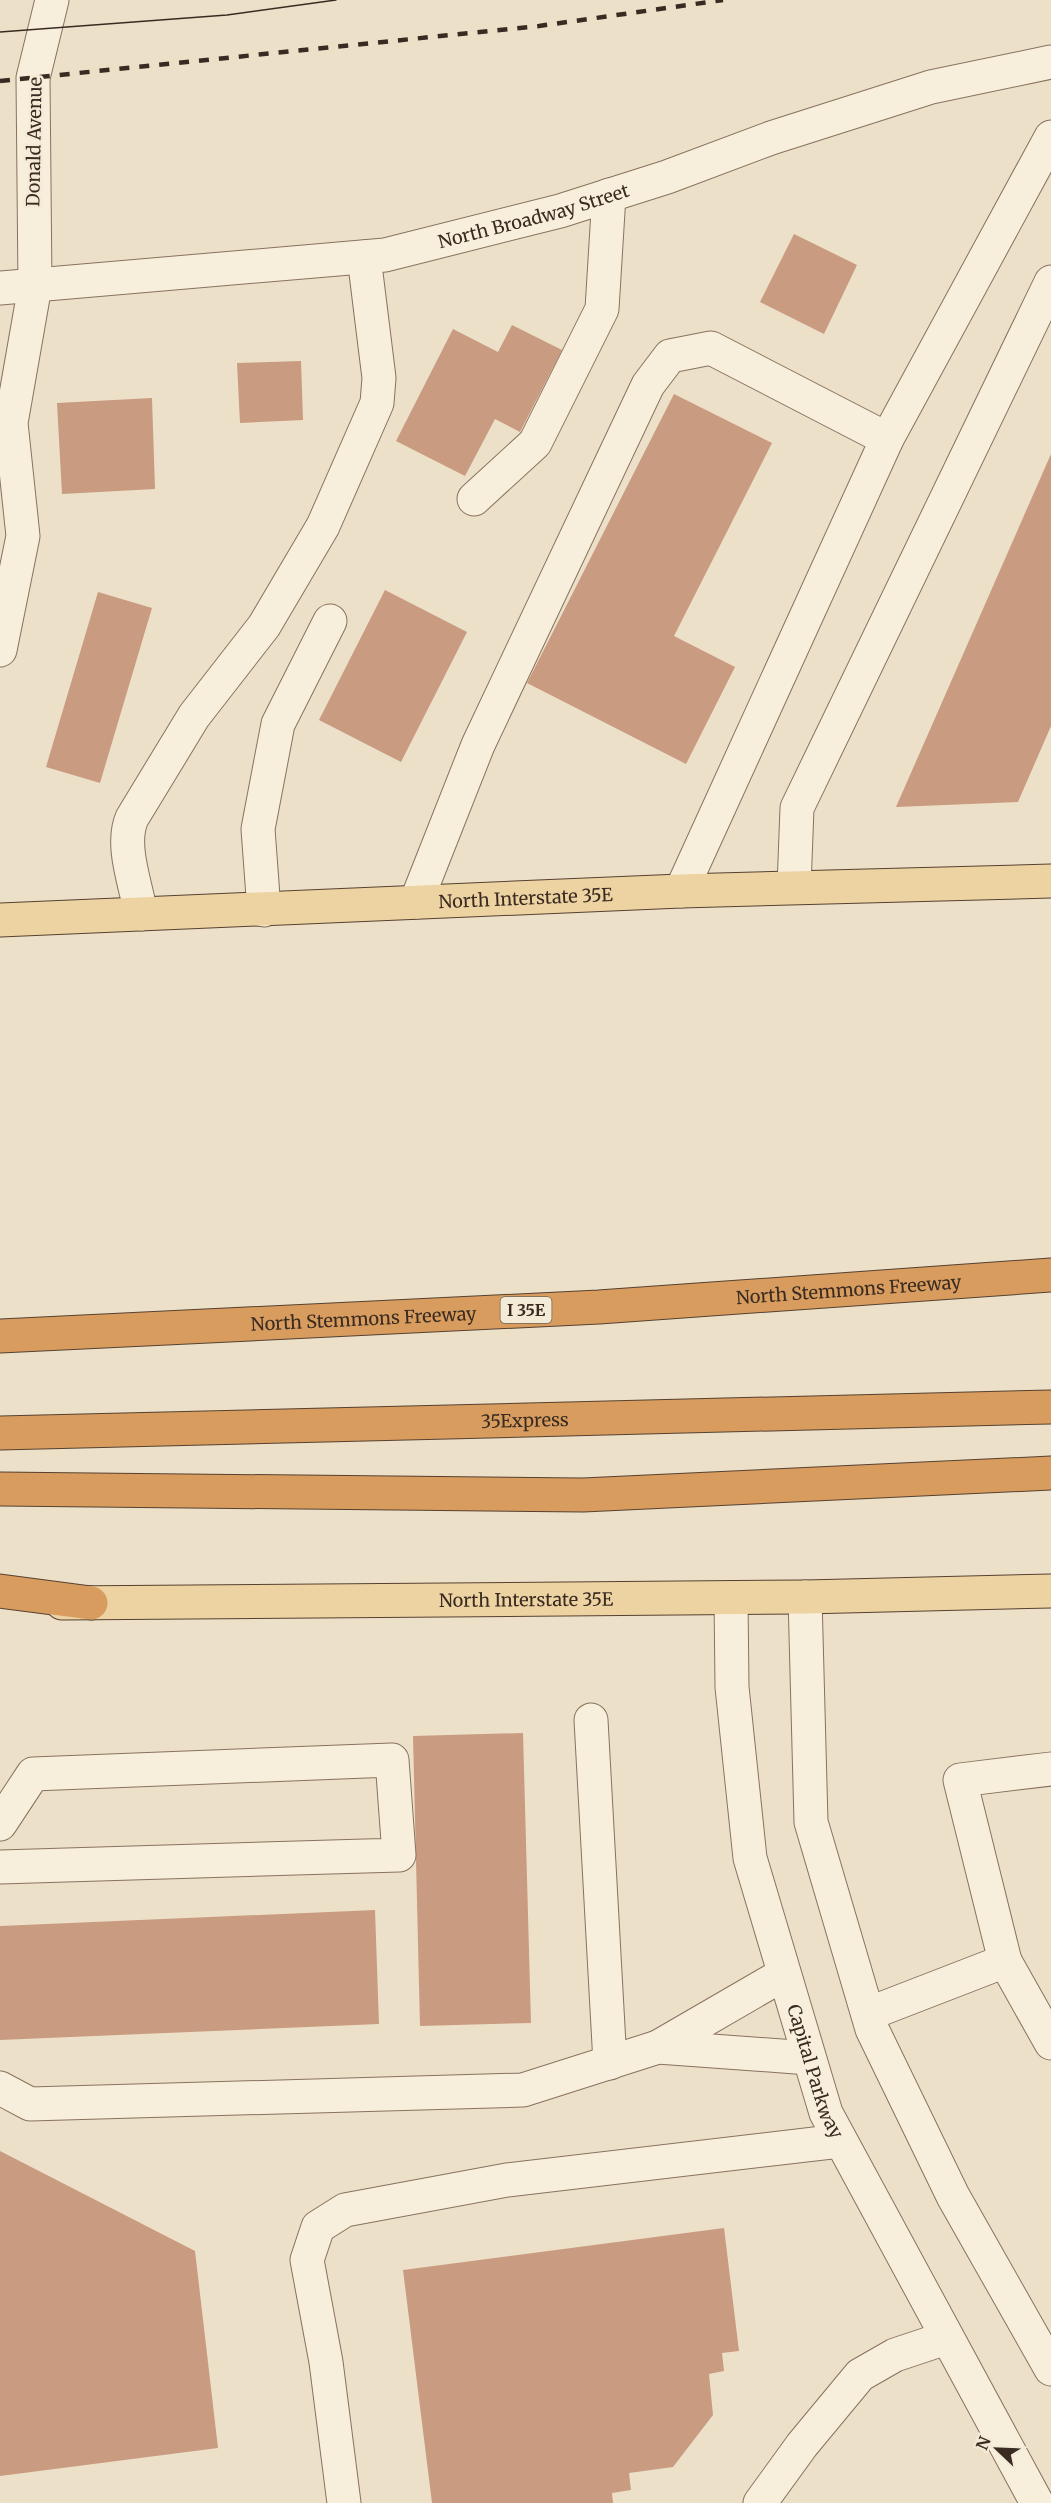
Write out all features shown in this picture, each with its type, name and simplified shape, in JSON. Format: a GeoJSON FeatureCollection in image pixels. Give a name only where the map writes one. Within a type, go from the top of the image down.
{"type":"FeatureCollection","features":[{"type":"Feature","properties":{"kind":"highway","name":"North Stemmons Freeway"},"geometry":{"type":"LineString","coordinates":[[0,1336],[599,1307],[1051,1275]]}},
{"type":"Feature","properties":{"kind":"highway","name":"35Express"},"geometry":{"type":"LineString","coordinates":[[0,1433],[1051,1407]]}},
{"type":"Feature","properties":{"kind":"highway"},"geometry":{"type":"LineString","coordinates":[[0,1489],[583,1495],[1051,1473]]}},
{"type":"Feature","properties":{"kind":"highway"},"geometry":{"type":"LineString","coordinates":[[0,1591],[91,1603]]}},
{"type":"Feature","properties":{"kind":"main road","name":"North Interstate 35E"},"geometry":{"type":"LineString","coordinates":[[0,920],[1049,875]]}},
{"type":"Feature","properties":{"kind":"main road","name":"North Interstate 35E"},"geometry":{"type":"LineString","coordinates":[[0,1603],[731,1598],[1051,1591]]}},
{"type":"Feature","properties":{"kind":"street","name":"Donald Avenue"},"geometry":{"type":"LineString","coordinates":[[0,650],[23,536],[5,424],[35,286],[33,78],[52,0]]}},
{"type":"Feature","properties":{"kind":"street","name":"North Broadway Street"},"geometry":{"type":"LineString","coordinates":[[0,288],[364,257],[396,252],[560,211],[771,138],[932,87],[1051,62]]}},
{"type":"Feature","properties":{"kind":"street"},"geometry":{"type":"LineString","coordinates":[[681,891],[887,439],[1051,137]]}},
{"type":"Feature","properties":{"kind":"street"},"geometry":{"type":"LineString","coordinates":[[474,499],[535,443],[602,309],[609,195]]}},
{"type":"Feature","properties":{"kind":"street"},"geometry":{"type":"LineString","coordinates":[[141,914],[127,841],[127,828],[194,716],[264,626],[323,526],[376,403],[379,378],[364,257]]}},
{"type":"Feature","properties":{"kind":"street"},"geometry":{"type":"LineString","coordinates":[[794,887],[797,808],[1051,282]]}},
{"type":"Feature","properties":{"kind":"street"},"geometry":{"type":"LineString","coordinates":[[416,902],[488,724],[648,385],[670,356],[711,348],[887,439]]}},
{"type":"Feature","properties":{"kind":"street"},"geometry":{"type":"LineString","coordinates":[[264,910],[258,829],[278,724],[330,621]]}},
{"type":"Feature","properties":{"kind":"street"},"geometry":{"type":"LineString","coordinates":[[805,1597],[811,1821],[872,2029],[953,2196],[1051,2369]]}},
{"type":"Feature","properties":{"kind":"street","name":"Capital Parkway"},"geometry":{"type":"LineString","coordinates":[[731,1598],[732,1687],[750,1858],[826,2113],[1037,2503]]}},
{"type":"Feature","properties":{"kind":"street"},"geometry":{"type":"LineString","coordinates":[[591,1720],[610,2063]]}},
{"type":"Feature","properties":{"kind":"street"},"geometry":{"type":"LineString","coordinates":[[0,1824],[33,1774],[392,1760],[399,1855],[0,1868]]}},
{"type":"Feature","properties":{"kind":"street"},"geometry":{"type":"LineString","coordinates":[[1051,1769],[960,1780],[1005,1961],[1051,2043]]}},
{"type":"Feature","properties":{"kind":"street"},"geometry":{"type":"LineString","coordinates":[[868,2014],[1005,1961]]}},
{"type":"Feature","properties":{"kind":"street"},"geometry":{"type":"LineString","coordinates":[[0,2088],[30,2104],[523,2090],[658,2048],[784,1974]]}},
{"type":"Feature","properties":{"kind":"street"},"geometry":{"type":"LineString","coordinates":[[658,2048],[809,2058]]}},
{"type":"Feature","properties":{"kind":"street"},"geometry":{"type":"LineString","coordinates":[[344,2503],[326,2362],[308,2260],[318,2227],[345,2210],[507,2180],[840,2141]]}},
{"type":"Feature","properties":{"kind":"street"},"geometry":{"type":"LineString","coordinates":[[760,2503],[802,2445],[860,2375],[895,2355],[946,2338]]}},
{"type":"Feature","properties":{"kind":"building"},"geometry":{"type":"Polygon","coordinates":[[[794,234],[857,265],[824,334],[760,302],[794,234]]]}},
{"type":"Feature","properties":{"kind":"building"},"geometry":{"type":"Polygon","coordinates":[[[512,325],[562,350],[520,432],[495,419],[465,476],[396,441],[453,329],[498,352],[512,325]]]}},
{"type":"Feature","properties":{"kind":"building"},"geometry":{"type":"Polygon","coordinates":[[[301,361],[303,420],[240,423],[237,363],[301,361]]]}},
{"type":"Feature","properties":{"kind":"building"},"geometry":{"type":"Polygon","coordinates":[[[674,394],[772,443],[674,636],[735,667],[686,764],[527,683],[674,394]]]}},
{"type":"Feature","properties":{"kind":"building"},"geometry":{"type":"Polygon","coordinates":[[[152,398],[155,489],[62,494],[57,403],[152,398]]]}},
{"type":"Feature","properties":{"kind":"building"},"geometry":{"type":"Polygon","coordinates":[[[1051,454],[1051,726],[1018,802],[896,807],[1051,454]]]}},
{"type":"Feature","properties":{"kind":"building"},"geometry":{"type":"Polygon","coordinates":[[[385,590],[467,632],[401,762],[319,720],[385,590]]]}},
{"type":"Feature","properties":{"kind":"building"},"geometry":{"type":"Polygon","coordinates":[[[98,592],[152,608],[100,783],[46,767],[98,592]]]}},
{"type":"Feature","properties":{"kind":"building"},"geometry":{"type":"Polygon","coordinates":[[[523,1733],[531,2023],[420,2026],[413,1736],[523,1733]]]}},
{"type":"Feature","properties":{"kind":"building"},"geometry":{"type":"Polygon","coordinates":[[[375,1910],[379,2024],[0,2040],[0,1926],[375,1910]]]}},
{"type":"Feature","properties":{"kind":"building"},"geometry":{"type":"Polygon","coordinates":[[[0,2151],[195,2251],[218,2448],[0,2476],[0,2151]]]}},
{"type":"Feature","properties":{"kind":"building"},"geometry":{"type":"Polygon","coordinates":[[[724,2228],[739,2351],[722,2353],[724,2371],[709,2374],[713,2415],[673,2467],[629,2473],[631,2490],[612,2493],[613,2503],[432,2503],[403,2270],[724,2228]]]}},
{"type":"Feature","properties":{"kind":"tram line"},"geometry":{"type":"LineString","coordinates":[[0,32],[227,15],[336,0]]}},
{"type":"Feature","properties":{"kind":"railway"},"geometry":{"type":"LineString","coordinates":[[0,81],[539,26],[723,0]]}}]}
